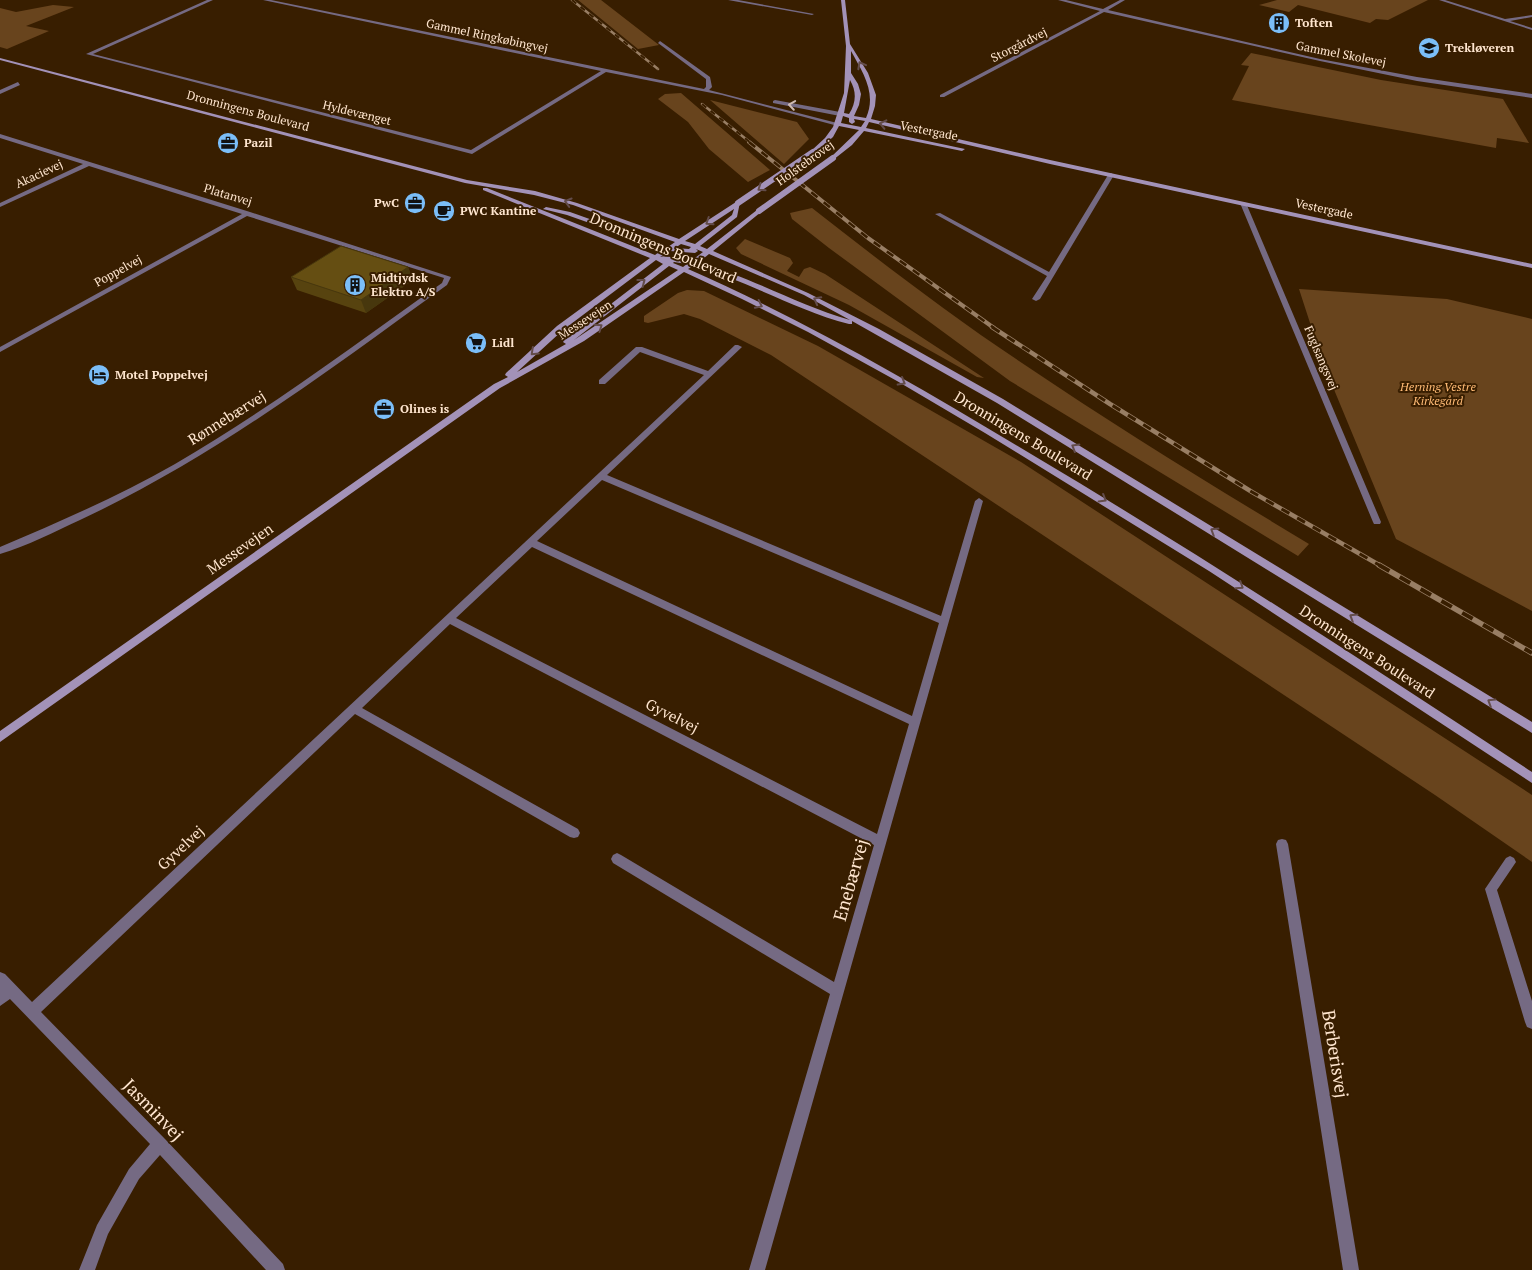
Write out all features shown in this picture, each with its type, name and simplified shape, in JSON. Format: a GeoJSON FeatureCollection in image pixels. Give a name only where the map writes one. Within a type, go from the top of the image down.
{"type":"FeatureCollection","features":[{"type":"Feature","properties":{"kind":"main road","name":"Holstebrovej"},"geometry":{"type":"LineString","coordinates":[[655,258],[813,152],[826,140],[838,124],[848,73],[849,44],[843,0]]}},
{"type":"Feature","properties":{"kind":"main road","name":"Holstebrovej"},"geometry":{"type":"LineString","coordinates":[[687,264],[708,252],[759,211],[833,158],[853,141],[863,129],[873,105],[874,96],[870,83],[849,44]]}},
{"type":"Feature","properties":{"kind":"main road","name":"Dronningens Boulevard"},"geometry":{"type":"LineString","coordinates":[[0,55],[23,64]]}},
{"type":"Feature","properties":{"kind":"main road","name":"Dronningens Boulevard"},"geometry":{"type":"LineString","coordinates":[[0,59],[467,182],[535,193],[575,204],[680,241],[693,249],[708,252],[806,294],[876,331],[1000,402],[1532,728]]}},
{"type":"Feature","properties":{"kind":"main road"},"geometry":{"type":"LineString","coordinates":[[848,73],[857,83],[858,92],[855,108],[851,116],[852,123],[863,129]]}},
{"type":"Feature","properties":{"kind":"main road","name":"Gammel Ringkøbingvej"},"geometry":{"type":"LineString","coordinates":[[840,114],[868,120]]}},
{"type":"Feature","properties":{"kind":"main road","name":"Vestergade"},"geometry":{"type":"LineString","coordinates":[[868,120],[1050,162],[1532,266]]}},
{"type":"Feature","properties":{"kind":"main road","name":"Gammel Ringkøbingvej"},"geometry":{"type":"LineString","coordinates":[[838,124],[863,129]]}},
{"type":"Feature","properties":{"kind":"main road","name":"Vestergade"},"geometry":{"type":"LineString","coordinates":[[863,129],[1002,156],[1050,162]]}},
{"type":"Feature","properties":{"kind":"main road","name":"Dronningens Boulevard"},"geometry":{"type":"LineString","coordinates":[[467,182],[655,258],[687,264],[842,348],[963,416],[1134,518],[1376,674],[1532,778]]}},
{"type":"Feature","properties":{"kind":"main road"},"geometry":{"type":"LineString","coordinates":[[519,203],[568,213],[668,249],[693,249]]}},
{"type":"Feature","properties":{"kind":"main road"},"geometry":{"type":"LineString","coordinates":[[738,203],[735,216],[693,249],[687,264],[721,272],[809,310],[876,331]]}},
{"type":"Feature","properties":{"kind":"main road"},"geometry":{"type":"LineString","coordinates":[[550,357],[596,318],[671,261],[679,250],[680,241]]}},
{"type":"Feature","properties":{"kind":"main road","name":"Messevejen"},"geometry":{"type":"LineString","coordinates":[[497,386],[560,328],[655,258]]}},
{"type":"Feature","properties":{"kind":"main road","name":"Messevejen"},"geometry":{"type":"LineString","coordinates":[[0,737],[497,386],[581,339],[687,264]]}},
{"type":"Feature","properties":{"kind":"street","name":"Hyldevænget"},"geometry":{"type":"LineString","coordinates":[[211,0],[88,54],[472,152],[604,70]]}},
{"type":"Feature","properties":{"kind":"street","name":"Gammel Ringkøbingvej"},"geometry":{"type":"LineString","coordinates":[[265,0],[705,91],[840,114]]}},
{"type":"Feature","properties":{"kind":"street"},"geometry":{"type":"LineString","coordinates":[[730,0],[812,14]]}},
{"type":"Feature","properties":{"kind":"street","name":"Gammel Skolevej"},"geometry":{"type":"LineString","coordinates":[[1060,0],[1338,64],[1417,79],[1532,96]]}},
{"type":"Feature","properties":{"kind":"street","name":"Storgårdvej"},"geometry":{"type":"LineString","coordinates":[[942,96],[1123,0]]}},
{"type":"Feature","properties":{"kind":"street"},"geometry":{"type":"LineString","coordinates":[[1441,0],[1532,29]]}},
{"type":"Feature","properties":{"kind":"street"},"geometry":{"type":"LineString","coordinates":[[1505,21],[1532,16]]}},
{"type":"Feature","properties":{"kind":"street"},"geometry":{"type":"LineString","coordinates":[[660,42],[708,78],[709,87],[705,91]]}},
{"type":"Feature","properties":{"kind":"street"},"geometry":{"type":"LineString","coordinates":[[0,92],[18,84]]}},
{"type":"Feature","properties":{"kind":"street","name":"Gammel Ringkøbingvej"},"geometry":{"type":"LineString","coordinates":[[722,94],[838,124]]}},
{"type":"Feature","properties":{"kind":"street","name":"Platanvej"},"geometry":{"type":"LineString","coordinates":[[0,136],[448,276]]}},
{"type":"Feature","properties":{"kind":"street","name":"Akacievej"},"geometry":{"type":"LineString","coordinates":[[0,205],[88,164]]}},
{"type":"Feature","properties":{"kind":"street"},"geometry":{"type":"LineString","coordinates":[[1036,299],[1111,175]]}},
{"type":"Feature","properties":{"kind":"street","name":"Fuglsangsvej"},"geometry":{"type":"LineString","coordinates":[[1243,203],[1377,522]]}},
{"type":"Feature","properties":{"kind":"street","name":"Poppelvej"},"geometry":{"type":"LineString","coordinates":[[0,350],[248,213]]}},
{"type":"Feature","properties":{"kind":"street"},"geometry":{"type":"LineString","coordinates":[[938,214],[1050,275]]}},
{"type":"Feature","properties":{"kind":"street","name":"Rønnebærvej"},"geometry":{"type":"LineString","coordinates":[[0,551],[96,510],[178,466],[258,417],[445,284],[448,276]]}},
{"type":"Feature","properties":{"kind":"street","name":"Gyvelvej"},"geometry":{"type":"LineString","coordinates":[[31,1012],[738,347]]}},
{"type":"Feature","properties":{"kind":"street"},"geometry":{"type":"LineString","coordinates":[[602,382],[639,349],[709,374]]}},
{"type":"Feature","properties":{"kind":"street"},"geometry":{"type":"LineString","coordinates":[[601,476],[944,621]]}},
{"type":"Feature","properties":{"kind":"street","name":"Enebærvej"},"geometry":{"type":"LineString","coordinates":[[756,1270],[979,501]]}},
{"type":"Feature","properties":{"kind":"street"},"geometry":{"type":"LineString","coordinates":[[530,542],[915,722]]}},
{"type":"Feature","properties":{"kind":"street","name":"Gyvelvej"},"geometry":{"type":"LineString","coordinates":[[449,619],[880,842]]}},
{"type":"Feature","properties":{"kind":"street"},"geometry":{"type":"LineString","coordinates":[[353,708],[574,833]]}},
{"type":"Feature","properties":{"kind":"street","name":"Berberisvej"},"geometry":{"type":"LineString","coordinates":[[1282,844],[1351,1270]]}},
{"type":"Feature","properties":{"kind":"street"},"geometry":{"type":"LineString","coordinates":[[616,859],[837,991]]}},
{"type":"Feature","properties":{"kind":"street"},"geometry":{"type":"LineString","coordinates":[[1510,862],[1491,889],[1532,1022]]}},
{"type":"Feature","properties":{"kind":"street","name":"Jasminvej"},"geometry":{"type":"LineString","coordinates":[[3,989],[31,1012],[160,1144],[277,1270]]}},
{"type":"Feature","properties":{"kind":"street"},"geometry":{"type":"LineString","coordinates":[[86,1270],[102,1230],[134,1174],[160,1144]]}},
{"type":"Feature","properties":{"kind":"green space"},"geometry":{"type":"Polygon","coordinates":[[[578,0],[601,0],[659,45],[638,49],[578,0]]]}},
{"type":"Feature","properties":{"kind":"green space"},"geometry":{"type":"Polygon","coordinates":[[[1277,0],[1428,0],[1388,20],[1376,19],[1370,23],[1298,5],[1289,12],[1259,5],[1277,0]]]}},
{"type":"Feature","properties":{"kind":"green space"},"geometry":{"type":"Polygon","coordinates":[[[53,5],[74,7],[26,26],[49,31],[7,49],[0,47],[0,8],[16,12],[53,5]]]}},
{"type":"Feature","properties":{"kind":"green space"},"geometry":{"type":"Polygon","coordinates":[[[1251,53],[1381,80],[1503,99],[1529,143],[1497,138],[1496,148],[1232,100],[1249,66],[1241,65],[1251,53]]]}},
{"type":"Feature","properties":{"kind":"green space"},"geometry":{"type":"Polygon","coordinates":[[[681,93],[770,170],[748,182],[709,149],[688,122],[658,99],[665,94],[681,93]]]}},
{"type":"Feature","properties":{"kind":"green space"},"geometry":{"type":"Polygon","coordinates":[[[710,100],[797,122],[809,139],[784,164],[710,100]]]}},
{"type":"Feature","properties":{"kind":"green space"},"geometry":{"type":"Polygon","coordinates":[[[812,208],[997,346],[1130,434],[1309,544],[1298,556],[1010,381],[792,219],[790,213],[812,208]]]}},
{"type":"Feature","properties":{"kind":"green space"},"geometry":{"type":"Polygon","coordinates":[[[745,239],[790,258],[793,263],[787,271],[799,277],[804,269],[810,267],[825,274],[984,378],[977,377],[849,305],[741,254],[736,248],[745,239]]]}},
{"type":"Feature","properties":{"kind":"green space","name":"Herning Vestre Kirkegård"},"geometry":{"type":"Polygon","coordinates":[[[1299,289],[1447,299],[1532,319],[1532,611],[1396,539],[1323,363],[1299,289]]]}},
{"type":"Feature","properties":{"kind":"green space"},"geometry":{"type":"Polygon","coordinates":[[[687,290],[704,291],[818,346],[1021,462],[1532,795],[1532,862],[1435,795],[771,355],[700,319],[684,314],[648,323],[644,322],[644,316],[678,293],[687,290]]]}},
{"type":"Feature","properties":{"kind":"building"},"geometry":{"type":"Polygon","coordinates":[[[341,246],[408,267],[361,300],[291,277],[341,246]]]}},
{"type":"Feature","properties":{"kind":"railway"},"geometry":{"type":"LineString","coordinates":[[572,0],[658,69]]}},
{"type":"Feature","properties":{"kind":"railway"},"geometry":{"type":"LineString","coordinates":[[702,104],[751,143]]}},
{"type":"Feature","properties":{"kind":"railway"},"geometry":{"type":"LineString","coordinates":[[749,142],[868,238],[994,328]]}},
{"type":"Feature","properties":{"kind":"railway"},"geometry":{"type":"LineString","coordinates":[[992,327],[1110,404],[1252,492],[1381,566]]}},
{"type":"Feature","properties":{"kind":"railway"},"geometry":{"type":"LineString","coordinates":[[1379,565],[1532,653]]}},
{"type":"Feature","properties":{"kind":"place","name":"Toften"},"geometry":{"type":"Point","coordinates":[1279,23]}},
{"type":"Feature","properties":{"kind":"place","name":"Trekløveren"},"geometry":{"type":"Point","coordinates":[1429,48]}},
{"type":"Feature","properties":{"kind":"place","name":"Pazil"},"geometry":{"type":"Point","coordinates":[228,143]}},
{"type":"Feature","properties":{"kind":"place","name":"PwC"},"geometry":{"type":"Point","coordinates":[415,203]}},
{"type":"Feature","properties":{"kind":"place","name":"PWC Kantine"},"geometry":{"type":"Point","coordinates":[444,211]}},
{"type":"Feature","properties":{"kind":"place","name":"Midtjydsk Elektro A/S"},"geometry":{"type":"Point","coordinates":[355,285]}},
{"type":"Feature","properties":{"kind":"place","name":"Lidl"},"geometry":{"type":"Point","coordinates":[476,343]}},
{"type":"Feature","properties":{"kind":"place","name":"Motel Poppelvej"},"geometry":{"type":"Point","coordinates":[99,375]}},
{"type":"Feature","properties":{"kind":"place","name":"Olines is"},"geometry":{"type":"Point","coordinates":[384,409]}}]}
